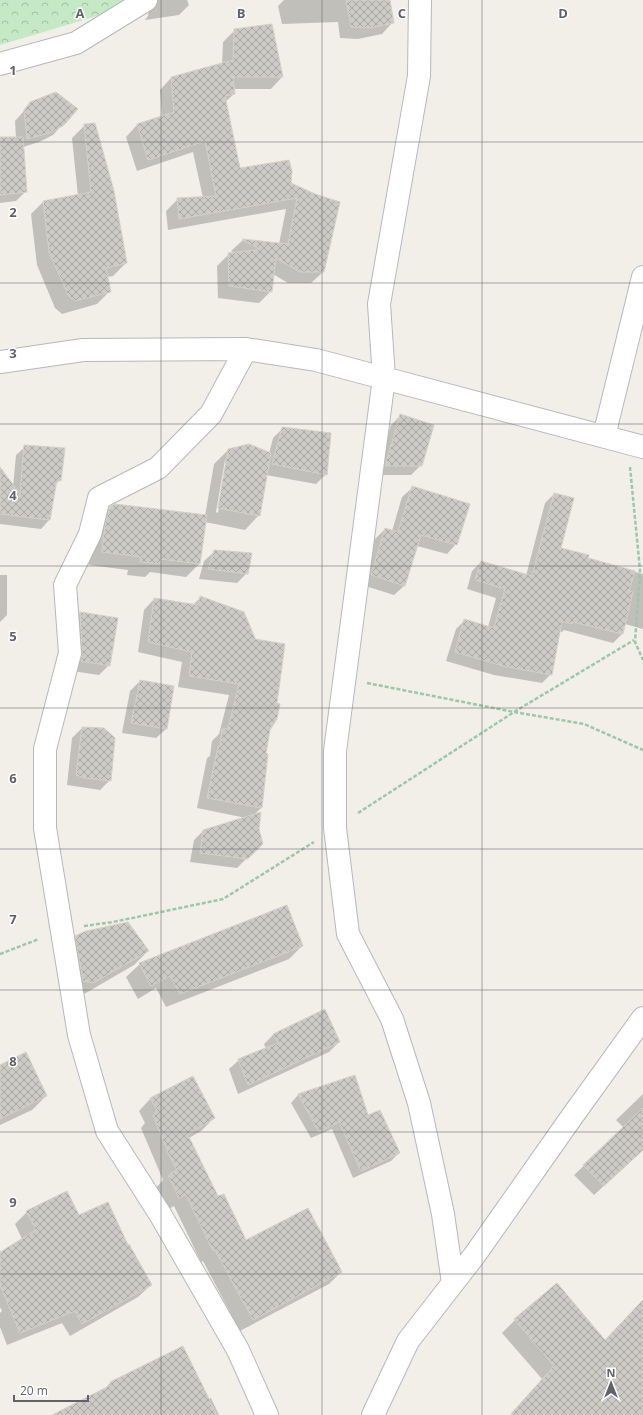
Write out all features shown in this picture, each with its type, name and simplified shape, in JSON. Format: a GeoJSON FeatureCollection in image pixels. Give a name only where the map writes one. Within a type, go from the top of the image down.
{"type":"FeatureCollection","features":[{"type":"Feature","properties":{"kind":"street"},"geometry":{"type":"LineString","coordinates":[[0,64],[76,43],[146,0]]}},
{"type":"Feature","properties":{"kind":"street"},"geometry":{"type":"LineString","coordinates":[[420,0],[419,76],[379,304],[384,378],[335,752],[335,828],[348,934],[392,1019],[419,1102],[443,1214],[453,1282]]}},
{"type":"Feature","properties":{"kind":"street"},"geometry":{"type":"LineString","coordinates":[[604,436],[643,277]]}},
{"type":"Feature","properties":{"kind":"street"},"geometry":{"type":"LineString","coordinates":[[246,349],[211,414],[158,468],[99,498],[90,534],[65,585],[70,653],[45,750],[45,828],[79,1035],[107,1131],[160,1214],[238,1350],[267,1415]]}},
{"type":"Feature","properties":{"kind":"street"},"geometry":{"type":"LineString","coordinates":[[0,362],[83,350],[246,349],[316,360],[636,445]]}},
{"type":"Feature","properties":{"kind":"street"},"geometry":{"type":"LineString","coordinates":[[372,1415],[408,1341],[474,1256],[643,1018]]}},
{"type":"Feature","properties":{"kind":"path"},"geometry":{"type":"LineString","coordinates":[[636,445],[640,570],[635,642],[643,660]]}},
{"type":"Feature","properties":{"kind":"path"},"geometry":{"type":"LineString","coordinates":[[344,679],[584,724],[643,750]]}},
{"type":"Feature","properties":{"kind":"green space"},"geometry":{"type":"Polygon","coordinates":[[[0,0],[137,0],[137,4],[0,45],[0,0]]]}},
{"type":"Feature","properties":{"kind":"building"},"geometry":{"type":"Polygon","coordinates":[[[346,0],[390,0],[394,23],[369,28],[351,27],[346,0]]]}},
{"type":"Feature","properties":{"kind":"building"},"geometry":{"type":"Polygon","coordinates":[[[272,24],[283,77],[233,77],[235,94],[225,96],[240,168],[289,160],[292,171],[291,183],[315,194],[340,202],[324,272],[300,272],[276,258],[272,292],[229,286],[228,253],[257,250],[258,248],[242,240],[243,239],[288,244],[297,198],[179,219],[177,198],[216,196],[205,141],[148,160],[137,124],[174,112],[171,77],[233,60],[234,29],[272,24]]]}},
{"type":"Feature","properties":{"kind":"building"},"geometry":{"type":"Polygon","coordinates":[[[56,92],[78,109],[64,125],[50,133],[27,139],[24,110],[30,102],[56,92]]]}},
{"type":"Feature","properties":{"kind":"building"},"geometry":{"type":"Polygon","coordinates":[[[95,123],[114,191],[127,263],[106,268],[111,292],[75,301],[68,295],[49,252],[43,201],[91,192],[84,124],[95,123]]]}},
{"type":"Feature","properties":{"kind":"building"},"geometry":{"type":"Polygon","coordinates":[[[0,137],[23,137],[27,192],[0,195],[0,137]]]}},
{"type":"Feature","properties":{"kind":"building"},"geometry":{"type":"Polygon","coordinates":[[[400,414],[434,425],[422,466],[385,466],[400,414]]]}},
{"type":"Feature","properties":{"kind":"building"},"geometry":{"type":"Polygon","coordinates":[[[282,427],[331,433],[327,475],[272,464],[282,427]]]}},
{"type":"Feature","properties":{"kind":"building"},"geometry":{"type":"Polygon","coordinates":[[[249,444],[271,453],[260,516],[218,508],[228,449],[249,444]]]}},
{"type":"Feature","properties":{"kind":"building"},"geometry":{"type":"Polygon","coordinates":[[[24,445],[65,448],[61,481],[57,480],[50,520],[0,514],[0,467],[20,494],[24,445]]]}},
{"type":"Feature","properties":{"kind":"building"},"geometry":{"type":"Polygon","coordinates":[[[412,486],[470,504],[457,545],[421,535],[405,586],[371,575],[385,528],[398,532],[412,486]]]}},
{"type":"Feature","properties":{"kind":"building"},"geometry":{"type":"Polygon","coordinates":[[[554,493],[574,498],[561,548],[589,555],[588,558],[635,571],[629,591],[633,592],[623,634],[573,622],[572,624],[562,621],[552,675],[503,666],[455,652],[464,619],[494,628],[505,589],[475,580],[481,561],[532,576],[554,493]]]}},
{"type":"Feature","properties":{"kind":"building"},"geometry":{"type":"Polygon","coordinates":[[[115,504],[207,515],[200,564],[161,559],[160,564],[140,562],[141,557],[102,552],[105,524],[110,507],[115,504]]]}},
{"type":"Feature","properties":{"kind":"building"},"geometry":{"type":"Polygon","coordinates":[[[214,550],[252,553],[248,574],[208,569],[214,550]]]}},
{"type":"Feature","properties":{"kind":"building"},"geometry":{"type":"Polygon","coordinates":[[[200,596],[244,612],[255,639],[285,644],[277,703],[280,704],[277,719],[270,730],[266,754],[268,754],[262,808],[207,798],[218,747],[220,747],[222,729],[228,729],[239,684],[189,676],[192,652],[148,642],[154,598],[198,605],[200,596]]]}},
{"type":"Feature","properties":{"kind":"building"},"geometry":{"type":"Polygon","coordinates":[[[80,612],[118,618],[110,666],[81,661],[80,612]]]}},
{"type":"Feature","properties":{"kind":"building"},"geometry":{"type":"Polygon","coordinates":[[[140,680],[174,686],[167,729],[131,723],[140,680]]]}},
{"type":"Feature","properties":{"kind":"building"},"geometry":{"type":"Polygon","coordinates":[[[82,727],[104,728],[115,738],[111,781],[85,778],[76,775],[82,727]]]}},
{"type":"Feature","properties":{"kind":"building"},"geometry":{"type":"Polygon","coordinates":[[[261,812],[259,829],[263,844],[248,859],[200,853],[203,830],[261,812]]]}},
{"type":"Feature","properties":{"kind":"building"},"geometry":{"type":"Polygon","coordinates":[[[287,905],[303,946],[180,994],[170,976],[151,986],[139,963],[287,905]]]}},
{"type":"Feature","properties":{"kind":"building"},"geometry":{"type":"Polygon","coordinates":[[[128,922],[149,951],[93,983],[83,981],[75,936],[86,931],[128,922]]]}},
{"type":"Feature","properties":{"kind":"building"},"geometry":{"type":"Polygon","coordinates":[[[325,1009],[340,1042],[248,1085],[238,1059],[278,1043],[273,1034],[325,1009]]]}},
{"type":"Feature","properties":{"kind":"building"},"geometry":{"type":"Polygon","coordinates":[[[26,1052],[47,1096],[0,1119],[0,1065],[26,1052]]]}},
{"type":"Feature","properties":{"kind":"building"},"geometry":{"type":"Polygon","coordinates":[[[355,1075],[368,1115],[380,1110],[400,1153],[361,1171],[339,1122],[319,1132],[298,1094],[355,1075]]]}},
{"type":"Feature","properties":{"kind":"building"},"geometry":{"type":"Polygon","coordinates":[[[193,1076],[215,1118],[188,1135],[218,1196],[224,1194],[246,1240],[308,1208],[342,1272],[253,1320],[215,1250],[213,1251],[186,1195],[179,1198],[168,1175],[177,1170],[168,1153],[153,1115],[157,1110],[150,1098],[193,1076]]]}},
{"type":"Feature","properties":{"kind":"building"},"geometry":{"type":"Polygon","coordinates":[[[643,1108],[643,1150],[604,1186],[583,1165],[643,1108]]]}},
{"type":"Feature","properties":{"kind":"building"},"geometry":{"type":"Polygon","coordinates":[[[67,1191],[79,1215],[108,1202],[128,1245],[129,1244],[152,1285],[82,1324],[75,1311],[20,1333],[0,1285],[0,1252],[36,1230],[26,1211],[67,1191]]]}},
{"type":"Feature","properties":{"kind":"building"},"geometry":{"type":"Polygon","coordinates":[[[557,1283],[605,1340],[643,1300],[643,1415],[510,1415],[554,1366],[514,1319],[557,1283]]]}},
{"type":"Feature","properties":{"kind":"building"},"geometry":{"type":"Polygon","coordinates":[[[183,1346],[217,1415],[52,1415],[111,1385],[110,1382],[183,1346]]]}}]}
